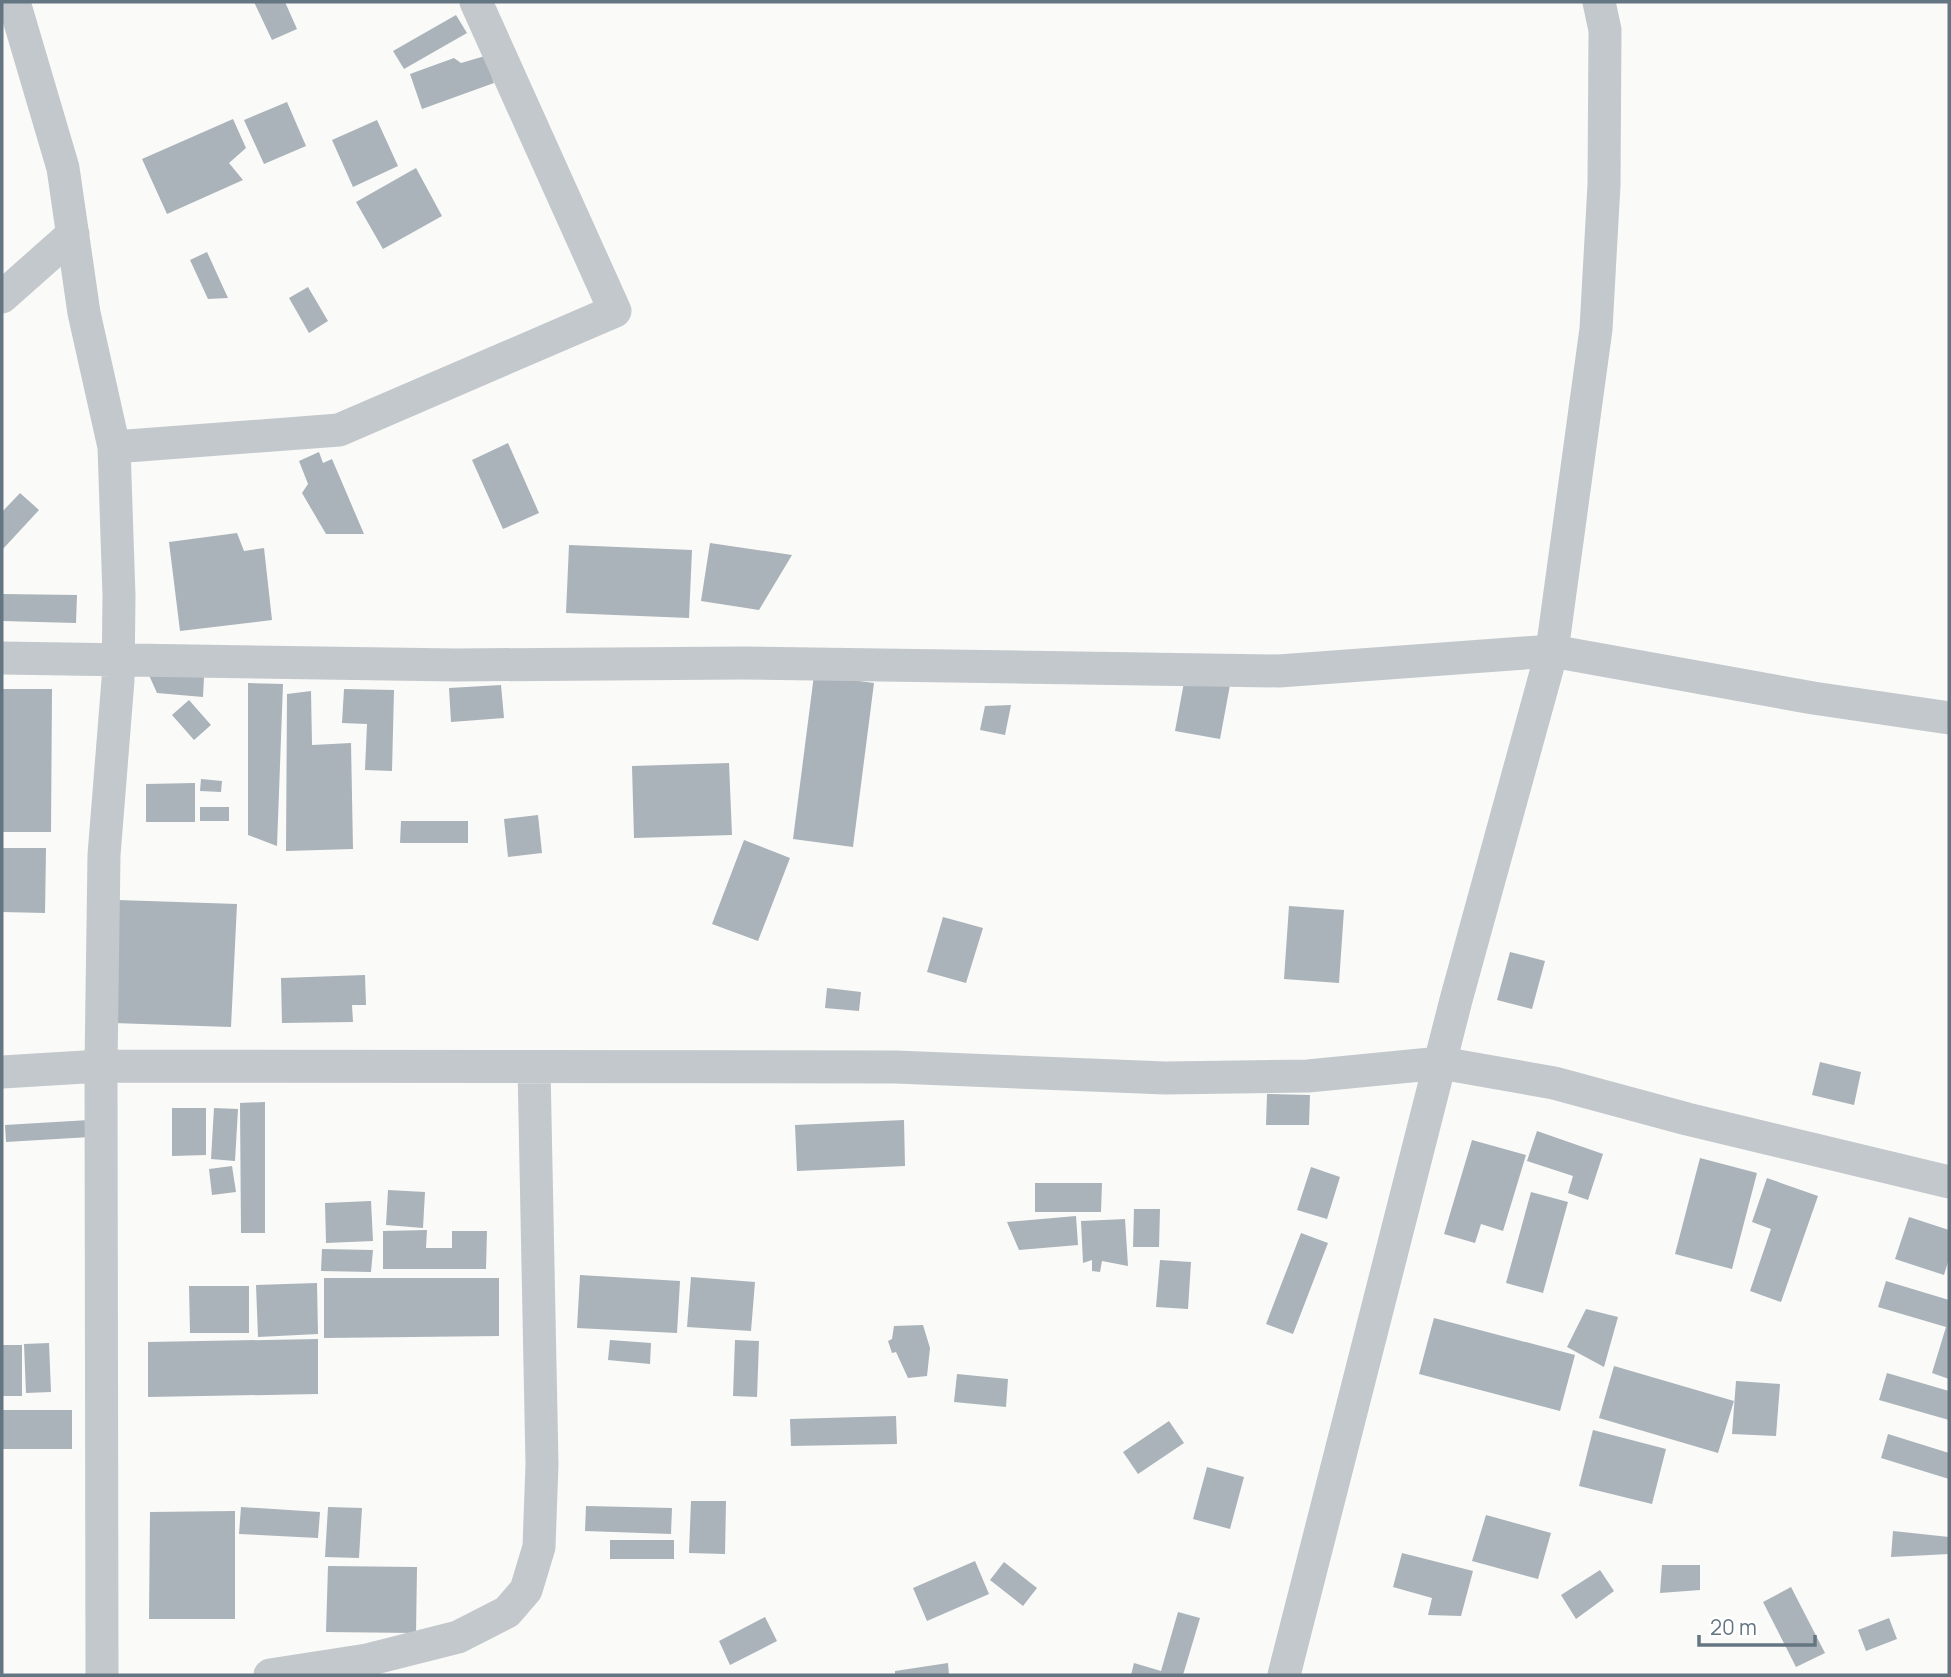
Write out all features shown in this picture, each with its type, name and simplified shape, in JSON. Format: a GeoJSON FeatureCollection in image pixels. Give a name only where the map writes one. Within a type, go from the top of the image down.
{"type":"FeatureCollection","features":[{"type":"Feature","properties":{"kind":"street"},"geometry":{"type":"LineString","coordinates":[[14,2],[63,168],[84,313],[114,447],[119,596],[118,659],[104,855],[101,1066],[102,1675]]}},
{"type":"Feature","properties":{"kind":"street"},"geometry":{"type":"LineString","coordinates":[[114,447],[339,430],[615,312],[476,2]]}},
{"type":"Feature","properties":{"kind":"street"},"geometry":{"type":"LineString","coordinates":[[1284,1675],[1459,988],[1552,651],[1596,329],[1604,186],[1605,30],[1599,2]]}},
{"type":"Feature","properties":{"kind":"street"},"geometry":{"type":"LineString","coordinates":[[2,298],[73,234]]}},
{"type":"Feature","properties":{"kind":"street"},"geometry":{"type":"LineString","coordinates":[[2,658],[455,665],[770,664],[1279,671],[1552,651],[1813,698],[1949,718]]}},
{"type":"Feature","properties":{"kind":"street"},"geometry":{"type":"LineString","coordinates":[[2,1072],[101,1066],[896,1067],[1165,1078],[1308,1076],[1441,1063],[1554,1083],[1687,1119],[1949,1182]]}},
{"type":"Feature","properties":{"kind":"street"},"geometry":{"type":"LineString","coordinates":[[270,1675],[367,1660],[458,1637],[507,1612],[526,1590],[539,1547],[542,1464],[534,1067]]}},
{"type":"Feature","properties":{"kind":"building"},"geometry":{"type":"Polygon","coordinates":[[[254,2],[285,2],[297,29],[272,40],[254,2]]]}},
{"type":"Feature","properties":{"kind":"building"},"geometry":{"type":"Polygon","coordinates":[[[456,15],[467,33],[404,69],[393,51],[456,15]]]}},
{"type":"Feature","properties":{"kind":"building"},"geometry":{"type":"Polygon","coordinates":[[[485,56],[494,83],[422,109],[410,74],[454,58],[461,63],[485,56]]]}},
{"type":"Feature","properties":{"kind":"building"},"geometry":{"type":"Polygon","coordinates":[[[287,102],[306,146],[264,164],[244,120],[287,102]]]}},
{"type":"Feature","properties":{"kind":"building"},"geometry":{"type":"Polygon","coordinates":[[[233,119],[246,148],[229,163],[243,180],[167,214],[142,159],[233,119]]]}},
{"type":"Feature","properties":{"kind":"building"},"geometry":{"type":"Polygon","coordinates":[[[377,120],[398,166],[353,187],[332,140],[377,120]]]}},
{"type":"Feature","properties":{"kind":"building"},"geometry":{"type":"Polygon","coordinates":[[[416,168],[442,216],[383,249],[356,202],[416,168]]]}},
{"type":"Feature","properties":{"kind":"building"},"geometry":{"type":"Polygon","coordinates":[[[207,252],[228,298],[208,299],[190,260],[207,252]]]}},
{"type":"Feature","properties":{"kind":"building"},"geometry":{"type":"Polygon","coordinates":[[[308,287],[328,321],[309,333],[289,298],[308,287]]]}},
{"type":"Feature","properties":{"kind":"building"},"geometry":{"type":"Polygon","coordinates":[[[508,443],[539,513],[503,529],[472,460],[508,443]]]}},
{"type":"Feature","properties":{"kind":"building"},"geometry":{"type":"Polygon","coordinates":[[[319,452],[323,463],[332,459],[364,534],[326,534],[302,493],[308,484],[299,461],[319,452]]]}},
{"type":"Feature","properties":{"kind":"building"},"geometry":{"type":"Polygon","coordinates":[[[20,493],[39,510],[2,550],[2,512],[20,493]]]}},
{"type":"Feature","properties":{"kind":"building"},"geometry":{"type":"Polygon","coordinates":[[[237,533],[244,551],[264,548],[272,620],[180,631],[169,542],[237,533]]]}},
{"type":"Feature","properties":{"kind":"building"},"geometry":{"type":"Polygon","coordinates":[[[710,543],[792,555],[759,610],[701,601],[710,543]]]}},
{"type":"Feature","properties":{"kind":"building"},"geometry":{"type":"Polygon","coordinates":[[[569,545],[692,550],[689,618],[566,613],[569,545]]]}},
{"type":"Feature","properties":{"kind":"building"},"geometry":{"type":"Polygon","coordinates":[[[2,594],[77,595],[76,623],[2,621],[2,594]]]}},
{"type":"Feature","properties":{"kind":"building"},"geometry":{"type":"Polygon","coordinates":[[[148,673],[204,677],[203,697],[157,693],[148,673]]]}},
{"type":"Feature","properties":{"kind":"building"},"geometry":{"type":"Polygon","coordinates":[[[814,675],[874,683],[853,847],[793,839],[814,675]]]}},
{"type":"Feature","properties":{"kind":"building"},"geometry":{"type":"Polygon","coordinates":[[[1185,677],[1230,685],[1220,739],[1175,731],[1185,677]]]}},
{"type":"Feature","properties":{"kind":"building"},"geometry":{"type":"Polygon","coordinates":[[[248,683],[283,684],[277,846],[248,835],[248,683]]]}},
{"type":"Feature","properties":{"kind":"building"},"geometry":{"type":"Polygon","coordinates":[[[501,685],[504,718],[451,722],[449,688],[501,685]]]}},
{"type":"Feature","properties":{"kind":"building"},"geometry":{"type":"Polygon","coordinates":[[[2,689],[52,689],[51,832],[2,832],[2,689]]]}},
{"type":"Feature","properties":{"kind":"building"},"geometry":{"type":"Polygon","coordinates":[[[344,689],[394,690],[392,771],[365,770],[367,724],[342,723],[344,689]]]}},
{"type":"Feature","properties":{"kind":"building"},"geometry":{"type":"Polygon","coordinates":[[[311,691],[312,745],[351,743],[353,849],[286,851],[287,694],[311,691]]]}},
{"type":"Feature","properties":{"kind":"building"},"geometry":{"type":"Polygon","coordinates":[[[189,700],[211,725],[194,740],[172,715],[189,700]]]}},
{"type":"Feature","properties":{"kind":"building"},"geometry":{"type":"Polygon","coordinates":[[[1011,705],[1005,735],[980,730],[985,706],[1011,705]]]}},
{"type":"Feature","properties":{"kind":"building"},"geometry":{"type":"Polygon","coordinates":[[[729,763],[732,835],[634,838],[632,766],[729,763]]]}},
{"type":"Feature","properties":{"kind":"building"},"geometry":{"type":"Polygon","coordinates":[[[201,779],[222,781],[221,792],[200,791],[201,779]]]}},
{"type":"Feature","properties":{"kind":"building"},"geometry":{"type":"Polygon","coordinates":[[[195,783],[195,822],[146,822],[146,784],[195,783]]]}},
{"type":"Feature","properties":{"kind":"building"},"geometry":{"type":"Polygon","coordinates":[[[200,807],[229,807],[229,821],[200,821],[200,807]]]}},
{"type":"Feature","properties":{"kind":"building"},"geometry":{"type":"Polygon","coordinates":[[[538,815],[542,853],[508,857],[504,819],[538,815]]]}},
{"type":"Feature","properties":{"kind":"building"},"geometry":{"type":"Polygon","coordinates":[[[401,821],[468,821],[468,843],[400,843],[401,821]]]}},
{"type":"Feature","properties":{"kind":"building"},"geometry":{"type":"Polygon","coordinates":[[[744,840],[790,858],[758,941],[712,924],[744,840]]]}},
{"type":"Feature","properties":{"kind":"building"},"geometry":{"type":"Polygon","coordinates":[[[2,848],[46,848],[45,913],[2,912],[2,848]]]}},
{"type":"Feature","properties":{"kind":"building"},"geometry":{"type":"Polygon","coordinates":[[[118,900],[237,904],[231,1027],[113,1023],[118,900]]]}},
{"type":"Feature","properties":{"kind":"building"},"geometry":{"type":"Polygon","coordinates":[[[1289,906],[1344,910],[1339,983],[1284,979],[1289,906]]]}},
{"type":"Feature","properties":{"kind":"building"},"geometry":{"type":"Polygon","coordinates":[[[943,917],[983,928],[966,983],[927,972],[943,917]]]}},
{"type":"Feature","properties":{"kind":"building"},"geometry":{"type":"Polygon","coordinates":[[[1510,952],[1545,961],[1532,1009],[1497,1000],[1510,952]]]}},
{"type":"Feature","properties":{"kind":"building"},"geometry":{"type":"Polygon","coordinates":[[[365,975],[366,1005],[352,1005],[353,1022],[282,1023],[281,978],[365,975]]]}},
{"type":"Feature","properties":{"kind":"building"},"geometry":{"type":"Polygon","coordinates":[[[827,988],[861,992],[859,1011],[825,1008],[827,988]]]}},
{"type":"Feature","properties":{"kind":"building"},"geometry":{"type":"Polygon","coordinates":[[[1820,1062],[1861,1072],[1854,1105],[1812,1095],[1820,1062]]]}},
{"type":"Feature","properties":{"kind":"building"},"geometry":{"type":"Polygon","coordinates":[[[1267,1094],[1310,1095],[1309,1125],[1266,1125],[1267,1094]]]}},
{"type":"Feature","properties":{"kind":"building"},"geometry":{"type":"Polygon","coordinates":[[[265,1102],[265,1233],[241,1233],[240,1103],[265,1102]]]}},
{"type":"Feature","properties":{"kind":"building"},"geometry":{"type":"Polygon","coordinates":[[[172,1108],[206,1108],[206,1155],[172,1156],[172,1108]]]}},
{"type":"Feature","properties":{"kind":"building"},"geometry":{"type":"Polygon","coordinates":[[[214,1108],[238,1109],[235,1161],[211,1159],[214,1108]]]}},
{"type":"Feature","properties":{"kind":"building"},"geometry":{"type":"Polygon","coordinates":[[[89,1120],[90,1137],[6,1142],[5,1125],[89,1120]]]}},
{"type":"Feature","properties":{"kind":"building"},"geometry":{"type":"Polygon","coordinates":[[[904,1120],[905,1166],[797,1171],[795,1125],[904,1120]]]}},
{"type":"Feature","properties":{"kind":"building"},"geometry":{"type":"Polygon","coordinates":[[[1537,1131],[1603,1154],[1588,1200],[1568,1193],[1573,1176],[1527,1161],[1537,1131]]]}},
{"type":"Feature","properties":{"kind":"building"},"geometry":{"type":"Polygon","coordinates":[[[1472,1140],[1526,1155],[1503,1231],[1481,1224],[1475,1243],[1444,1234],[1472,1140]]]}},
{"type":"Feature","properties":{"kind":"building"},"geometry":{"type":"Polygon","coordinates":[[[1700,1158],[1757,1173],[1732,1269],[1675,1254],[1700,1158]]]}},
{"type":"Feature","properties":{"kind":"building"},"geometry":{"type":"Polygon","coordinates":[[[232,1166],[236,1192],[212,1195],[209,1169],[232,1166]]]}},
{"type":"Feature","properties":{"kind":"building"},"geometry":{"type":"Polygon","coordinates":[[[1311,1167],[1340,1177],[1327,1219],[1297,1210],[1311,1167]]]}},
{"type":"Feature","properties":{"kind":"building"},"geometry":{"type":"Polygon","coordinates":[[[1767,1178],[1818,1196],[1781,1302],[1750,1291],[1771,1229],[1752,1222],[1767,1178]]]}},
{"type":"Feature","properties":{"kind":"building"},"geometry":{"type":"Polygon","coordinates":[[[1035,1183],[1102,1183],[1101,1212],[1035,1212],[1035,1183]]]}},
{"type":"Feature","properties":{"kind":"building"},"geometry":{"type":"Polygon","coordinates":[[[388,1190],[425,1192],[423,1228],[386,1225],[388,1190]]]}},
{"type":"Feature","properties":{"kind":"building"},"geometry":{"type":"Polygon","coordinates":[[[1531,1192],[1568,1202],[1543,1293],[1506,1283],[1531,1192]]]}},
{"type":"Feature","properties":{"kind":"building"},"geometry":{"type":"Polygon","coordinates":[[[371,1201],[373,1241],[326,1243],[325,1203],[371,1201]]]}},
{"type":"Feature","properties":{"kind":"building"},"geometry":{"type":"Polygon","coordinates":[[[1134,1209],[1160,1209],[1159,1247],[1133,1247],[1134,1209]]]}},
{"type":"Feature","properties":{"kind":"building"},"geometry":{"type":"Polygon","coordinates":[[[1076,1216],[1078,1245],[1019,1250],[1007,1222],[1076,1216]]]}},
{"type":"Feature","properties":{"kind":"building"},"geometry":{"type":"Polygon","coordinates":[[[1909,1217],[1949,1230],[1949,1259],[1944,1275],[1895,1259],[1909,1217]]]}},
{"type":"Feature","properties":{"kind":"building"},"geometry":{"type":"Polygon","coordinates":[[[1125,1219],[1128,1266],[1102,1261],[1100,1272],[1092,1271],[1092,1260],[1083,1263],[1081,1221],[1125,1219]]]}},
{"type":"Feature","properties":{"kind":"building"},"geometry":{"type":"Polygon","coordinates":[[[427,1230],[426,1248],[452,1248],[452,1231],[487,1231],[486,1269],[383,1269],[383,1231],[427,1230]]]}},
{"type":"Feature","properties":{"kind":"building"},"geometry":{"type":"Polygon","coordinates":[[[1301,1233],[1328,1243],[1293,1334],[1266,1324],[1301,1233]]]}},
{"type":"Feature","properties":{"kind":"building"},"geometry":{"type":"Polygon","coordinates":[[[322,1249],[373,1250],[371,1272],[321,1271],[322,1249]]]}},
{"type":"Feature","properties":{"kind":"building"},"geometry":{"type":"Polygon","coordinates":[[[1160,1260],[1191,1262],[1188,1309],[1156,1307],[1160,1260]]]}},
{"type":"Feature","properties":{"kind":"building"},"geometry":{"type":"Polygon","coordinates":[[[580,1275],[680,1281],[677,1333],[577,1328],[580,1275]]]}},
{"type":"Feature","properties":{"kind":"building"},"geometry":{"type":"Polygon","coordinates":[[[691,1277],[755,1282],[751,1331],[687,1327],[691,1277]]]}},
{"type":"Feature","properties":{"kind":"building"},"geometry":{"type":"Polygon","coordinates":[[[324,1278],[499,1278],[499,1336],[324,1338],[324,1278]]]}},
{"type":"Feature","properties":{"kind":"building"},"geometry":{"type":"Polygon","coordinates":[[[1886,1281],[1949,1300],[1949,1379],[1932,1373],[1946,1327],[1878,1307],[1886,1281]]]}},
{"type":"Feature","properties":{"kind":"building"},"geometry":{"type":"Polygon","coordinates":[[[317,1283],[318,1334],[258,1337],[256,1285],[317,1283]]]}},
{"type":"Feature","properties":{"kind":"building"},"geometry":{"type":"Polygon","coordinates":[[[189,1286],[249,1286],[249,1333],[190,1333],[189,1286]]]}},
{"type":"Feature","properties":{"kind":"building"},"geometry":{"type":"Polygon","coordinates":[[[1586,1309],[1618,1317],[1604,1367],[1567,1347],[1586,1309]]]}},
{"type":"Feature","properties":{"kind":"building"},"geometry":{"type":"Polygon","coordinates":[[[1434,1318],[1575,1355],[1560,1411],[1419,1374],[1434,1318]]]}},
{"type":"Feature","properties":{"kind":"building"},"geometry":{"type":"Polygon","coordinates":[[[923,1325],[930,1348],[927,1376],[908,1378],[896,1352],[892,1353],[888,1341],[892,1339],[894,1326],[923,1325]]]}},
{"type":"Feature","properties":{"kind":"building"},"geometry":{"type":"Polygon","coordinates":[[[318,1339],[318,1394],[148,1397],[148,1342],[318,1339]]]}},
{"type":"Feature","properties":{"kind":"building"},"geometry":{"type":"Polygon","coordinates":[[[610,1340],[651,1343],[650,1364],[608,1360],[610,1340]]]}},
{"type":"Feature","properties":{"kind":"building"},"geometry":{"type":"Polygon","coordinates":[[[735,1340],[759,1341],[757,1397],[733,1396],[735,1340]]]}},
{"type":"Feature","properties":{"kind":"building"},"geometry":{"type":"Polygon","coordinates":[[[49,1343],[51,1392],[26,1393],[24,1344],[49,1343]]]}},
{"type":"Feature","properties":{"kind":"building"},"geometry":{"type":"Polygon","coordinates":[[[2,1345],[22,1345],[22,1396],[2,1396],[2,1345]]]}},
{"type":"Feature","properties":{"kind":"building"},"geometry":{"type":"Polygon","coordinates":[[[1614,1366],[1734,1401],[1718,1453],[1599,1418],[1614,1366]]]}},
{"type":"Feature","properties":{"kind":"building"},"geometry":{"type":"Polygon","coordinates":[[[1887,1373],[1949,1391],[1949,1420],[1879,1400],[1887,1373]]]}},
{"type":"Feature","properties":{"kind":"building"},"geometry":{"type":"Polygon","coordinates":[[[957,1374],[1008,1379],[1006,1407],[954,1402],[957,1374]]]}},
{"type":"Feature","properties":{"kind":"building"},"geometry":{"type":"Polygon","coordinates":[[[1736,1381],[1780,1384],[1776,1436],[1732,1434],[1736,1381]]]}},
{"type":"Feature","properties":{"kind":"building"},"geometry":{"type":"Polygon","coordinates":[[[2,1410],[72,1410],[72,1449],[2,1449],[2,1410]]]}},
{"type":"Feature","properties":{"kind":"building"},"geometry":{"type":"Polygon","coordinates":[[[896,1416],[897,1444],[791,1446],[790,1419],[896,1416]]]}},
{"type":"Feature","properties":{"kind":"building"},"geometry":{"type":"Polygon","coordinates":[[[1169,1421],[1184,1443],[1138,1474],[1123,1452],[1169,1421]]]}},
{"type":"Feature","properties":{"kind":"building"},"geometry":{"type":"Polygon","coordinates":[[[1593,1430],[1666,1449],[1652,1504],[1579,1486],[1593,1430]]]}},
{"type":"Feature","properties":{"kind":"building"},"geometry":{"type":"Polygon","coordinates":[[[1888,1434],[1949,1453],[1949,1479],[1881,1458],[1888,1434]]]}},
{"type":"Feature","properties":{"kind":"building"},"geometry":{"type":"Polygon","coordinates":[[[1207,1467],[1244,1477],[1230,1529],[1193,1519],[1207,1467]]]}},
{"type":"Feature","properties":{"kind":"building"},"geometry":{"type":"Polygon","coordinates":[[[691,1501],[726,1501],[725,1554],[689,1553],[691,1501]]]}},
{"type":"Feature","properties":{"kind":"building"},"geometry":{"type":"Polygon","coordinates":[[[586,1506],[672,1508],[671,1534],[585,1531],[586,1506]]]}},
{"type":"Feature","properties":{"kind":"building"},"geometry":{"type":"Polygon","coordinates":[[[241,1507],[320,1512],[318,1538],[239,1534],[241,1507]]]}},
{"type":"Feature","properties":{"kind":"building"},"geometry":{"type":"Polygon","coordinates":[[[328,1507],[362,1508],[359,1558],[325,1557],[328,1507]]]}},
{"type":"Feature","properties":{"kind":"building"},"geometry":{"type":"Polygon","coordinates":[[[235,1511],[235,1619],[149,1619],[150,1512],[235,1511]]]}},
{"type":"Feature","properties":{"kind":"building"},"geometry":{"type":"Polygon","coordinates":[[[1486,1515],[1551,1533],[1538,1579],[1472,1561],[1486,1515]]]}},
{"type":"Feature","properties":{"kind":"building"},"geometry":{"type":"Polygon","coordinates":[[[1893,1531],[1949,1537],[1949,1554],[1891,1557],[1893,1531]]]}},
{"type":"Feature","properties":{"kind":"building"},"geometry":{"type":"Polygon","coordinates":[[[610,1540],[674,1540],[674,1559],[610,1559],[610,1540]]]}},
{"type":"Feature","properties":{"kind":"building"},"geometry":{"type":"Polygon","coordinates":[[[1402,1553],[1473,1571],[1461,1616],[1428,1615],[1432,1598],[1393,1587],[1402,1553]]]}},
{"type":"Feature","properties":{"kind":"building"},"geometry":{"type":"Polygon","coordinates":[[[975,1561],[989,1594],[927,1621],[913,1588],[975,1561]]]}},
{"type":"Feature","properties":{"kind":"building"},"geometry":{"type":"Polygon","coordinates":[[[1004,1562],[1037,1588],[1023,1606],[990,1580],[1004,1562]]]}},
{"type":"Feature","properties":{"kind":"building"},"geometry":{"type":"Polygon","coordinates":[[[1662,1565],[1700,1565],[1700,1590],[1660,1593],[1662,1565]]]}},
{"type":"Feature","properties":{"kind":"building"},"geometry":{"type":"Polygon","coordinates":[[[328,1566],[417,1567],[416,1633],[326,1632],[328,1566]]]}},
{"type":"Feature","properties":{"kind":"building"},"geometry":{"type":"Polygon","coordinates":[[[1600,1570],[1614,1591],[1576,1619],[1561,1595],[1600,1570]]]}},
{"type":"Feature","properties":{"kind":"building"},"geometry":{"type":"Polygon","coordinates":[[[1791,1587],[1825,1653],[1796,1667],[1763,1602],[1791,1587]]]}},
{"type":"Feature","properties":{"kind":"building"},"geometry":{"type":"Polygon","coordinates":[[[1178,1612],[1200,1618],[1183,1675],[1131,1675],[1134,1663],[1161,1671],[1178,1612]]]}},
{"type":"Feature","properties":{"kind":"building"},"geometry":{"type":"Polygon","coordinates":[[[765,1617],[777,1641],[730,1665],[719,1641],[765,1617]]]}},
{"type":"Feature","properties":{"kind":"building"},"geometry":{"type":"Polygon","coordinates":[[[1889,1618],[1897,1639],[1866,1651],[1858,1630],[1889,1618]]]}},
{"type":"Feature","properties":{"kind":"building"},"geometry":{"type":"Polygon","coordinates":[[[948,1663],[949,1675],[895,1675],[895,1671],[948,1663]]]}}]}
